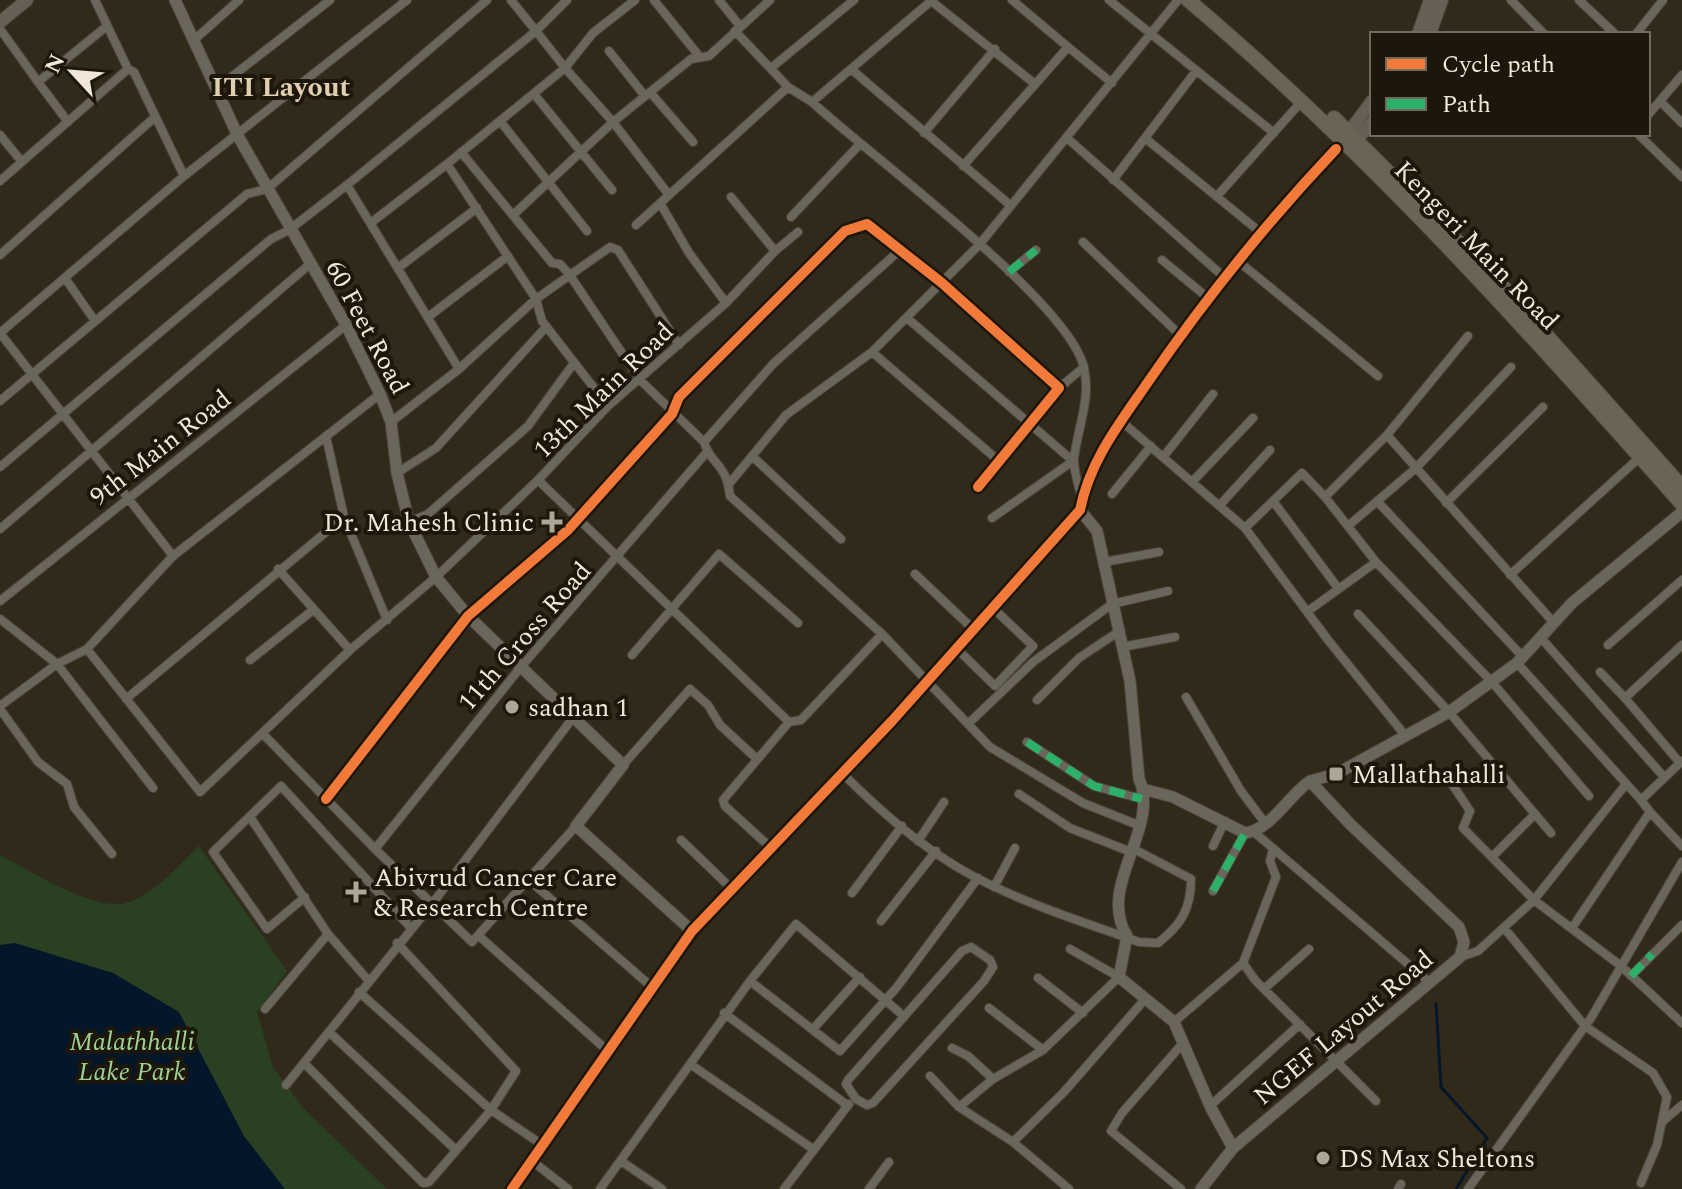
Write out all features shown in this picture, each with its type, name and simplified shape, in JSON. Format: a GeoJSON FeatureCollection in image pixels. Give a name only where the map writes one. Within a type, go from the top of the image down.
{"type":"FeatureCollection","features":[{"type":"Feature","properties":{"kind":"main road"},"geometry":{"type":"LineString","coordinates":[[0,22],[27,0]]}},
{"type":"Feature","properties":{"kind":"main road","name":"Kengeri Main Road"},"geometry":{"type":"LineString","coordinates":[[1188,0],[1347,141],[1546,352],[1682,504]]}},
{"type":"Feature","properties":{"kind":"main road","name":"Kengeri Main Road"},"geometry":{"type":"LineString","coordinates":[[1199,0],[1505,289],[1682,487]]}},
{"type":"Feature","properties":{"kind":"main road"},"geometry":{"type":"LineString","coordinates":[[1419,32],[1430,0]]}},
{"type":"Feature","properties":{"kind":"main road"},"geometry":{"type":"LineString","coordinates":[[1431,32],[1442,0]]}},
{"type":"Feature","properties":{"kind":"main road"},"geometry":{"type":"LineString","coordinates":[[1347,141],[1370,104]]}},
{"type":"Feature","properties":{"kind":"main road"},"geometry":{"type":"LineString","coordinates":[[1347,141],[1370,124]]}},
{"type":"Feature","properties":{"kind":"street"},"geometry":{"type":"LineString","coordinates":[[95,0],[184,176]]}},
{"type":"Feature","properties":{"kind":"street","name":"60 Feet Road"},"geometry":{"type":"LineString","coordinates":[[175,0],[238,136],[346,325],[380,394],[391,422],[397,473],[409,522],[436,577],[468,616],[623,765]]}},
{"type":"Feature","properties":{"kind":"street"},"geometry":{"type":"LineString","coordinates":[[194,40],[239,0]]}},
{"type":"Feature","properties":{"kind":"street"},"geometry":{"type":"LineString","coordinates":[[216,89],[330,0]]}},
{"type":"Feature","properties":{"kind":"street"},"geometry":{"type":"LineString","coordinates":[[173,556],[0,333],[184,176],[407,0]]}},
{"type":"Feature","properties":{"kind":"street"},"geometry":{"type":"LineString","coordinates":[[0,401],[247,194],[267,189],[487,0]]}},
{"type":"Feature","properties":{"kind":"street"},"geometry":{"type":"LineString","coordinates":[[511,0],[613,122],[669,195]]}},
{"type":"Feature","properties":{"kind":"street"},"geometry":{"type":"LineString","coordinates":[[0,467],[271,239],[289,230],[347,185],[536,31],[567,0]]}},
{"type":"Feature","properties":{"kind":"street"},"geometry":{"type":"LineString","coordinates":[[372,222],[565,68],[593,33],[635,0]]}},
{"type":"Feature","properties":{"kind":"street"},"geometry":{"type":"LineString","coordinates":[[654,0],[699,56]]}},
{"type":"Feature","properties":{"kind":"street"},"geometry":{"type":"LineString","coordinates":[[719,0],[738,29],[788,87],[812,102],[979,245],[1066,328],[1084,367],[1085,412],[1073,461],[1081,505],[1097,531],[1130,681],[1142,794],[1138,825],[1116,905],[1118,922],[1127,936],[1119,977],[1043,1050],[993,1079],[959,1107]]}},
{"type":"Feature","properties":{"kind":"street"},"geometry":{"type":"LineString","coordinates":[[513,215],[613,122],[699,56],[709,56],[770,0]]}},
{"type":"Feature","properties":{"kind":"street"},"geometry":{"type":"LineString","coordinates":[[771,68],[854,0]]}},
{"type":"Feature","properties":{"kind":"street"},"geometry":{"type":"LineString","coordinates":[[812,102],[931,0],[1035,84]]}},
{"type":"Feature","properties":{"kind":"street"},"geometry":{"type":"LineString","coordinates":[[1012,0],[1112,83]]}},
{"type":"Feature","properties":{"kind":"street"},"geometry":{"type":"LineString","coordinates":[[1109,0],[1274,133]]}},
{"type":"Feature","properties":{"kind":"street"},"geometry":{"type":"LineString","coordinates":[[728,484],[786,415],[872,352],[979,245],[1178,0]]}},
{"type":"Feature","properties":{"kind":"street"},"geometry":{"type":"LineString","coordinates":[[1511,0],[1542,32]]}},
{"type":"Feature","properties":{"kind":"street"},"geometry":{"type":"LineString","coordinates":[[1579,0],[1613,32]]}},
{"type":"Feature","properties":{"kind":"street"},"geometry":{"type":"LineString","coordinates":[[1638,32],[1663,0]]}},
{"type":"Feature","properties":{"kind":"street"},"geometry":{"type":"LineString","coordinates":[[38,82],[107,26]]}},
{"type":"Feature","properties":{"kind":"street"},"geometry":{"type":"LineString","coordinates":[[0,29],[68,122]]}},
{"type":"Feature","properties":{"kind":"street"},"geometry":{"type":"LineString","coordinates":[[963,166],[1068,47]]}},
{"type":"Feature","properties":{"kind":"street"},"geometry":{"type":"LineString","coordinates":[[924,133],[995,49]]}},
{"type":"Feature","properties":{"kind":"street"},"geometry":{"type":"LineString","coordinates":[[609,51],[693,142]]}},
{"type":"Feature","properties":{"kind":"street"},"geometry":{"type":"LineString","coordinates":[[0,181],[128,69]]}},
{"type":"Feature","properties":{"kind":"street"},"geometry":{"type":"LineString","coordinates":[[851,69],[1010,205]]}},
{"type":"Feature","properties":{"kind":"street"},"geometry":{"type":"LineString","coordinates":[[1113,180],[1196,71]]}},
{"type":"Feature","properties":{"kind":"street"},"geometry":{"type":"LineString","coordinates":[[1650,113],[1682,75]]}},
{"type":"Feature","properties":{"kind":"street"},"geometry":{"type":"LineString","coordinates":[[636,225],[788,87]]}},
{"type":"Feature","properties":{"kind":"street"},"geometry":{"type":"LineString","coordinates":[[534,94],[612,190]]}},
{"type":"Feature","properties":{"kind":"street"},"geometry":{"type":"LineString","coordinates":[[1218,195],[1302,101]]}},
{"type":"Feature","properties":{"kind":"street"},"geometry":{"type":"LineString","coordinates":[[1660,101],[1682,123]]}},
{"type":"Feature","properties":{"kind":"street"},"geometry":{"type":"LineString","coordinates":[[0,255],[155,117]]}},
{"type":"Feature","properties":{"kind":"street"},"geometry":{"type":"LineString","coordinates":[[500,121],[587,231]]}},
{"type":"Feature","properties":{"kind":"street"},"geometry":{"type":"LineString","coordinates":[[0,135],[22,162]]}},
{"type":"Feature","properties":{"kind":"street"},"geometry":{"type":"LineString","coordinates":[[1640,136],[1682,177]]}},
{"type":"Feature","properties":{"kind":"street"},"geometry":{"type":"LineString","coordinates":[[1067,138],[1224,277]]}},
{"type":"Feature","properties":{"kind":"street"},"geometry":{"type":"LineString","coordinates":[[1145,138],[1260,232]]}},
{"type":"Feature","properties":{"kind":"street"},"geometry":{"type":"LineString","coordinates":[[512,1189],[692,931],[842,773],[1081,505],[1087,476],[1180,335],[1260,232],[1347,141]]}},
{"type":"Feature","properties":{"kind":"street"},"geometry":{"type":"LineString","coordinates":[[791,217],[859,145]]}},
{"type":"Feature","properties":{"kind":"street"},"geometry":{"type":"LineString","coordinates":[[461,152],[552,263],[560,264],[569,274],[640,380],[704,442],[707,452],[727,472],[730,496],[882,634],[970,722],[990,747],[1083,803],[1138,825]]}},
{"type":"Feature","properties":{"kind":"street"},"geometry":{"type":"LineString","coordinates":[[447,164],[536,299],[546,327],[608,406]]}},
{"type":"Feature","properties":{"kind":"street"},"geometry":{"type":"LineString","coordinates":[[347,185],[459,369]]}},
{"type":"Feature","properties":{"kind":"street"},"geometry":{"type":"LineString","coordinates":[[731,197],[775,251]]}},
{"type":"Feature","properties":{"kind":"street"},"geometry":{"type":"LineString","coordinates":[[660,203],[689,253],[726,303]]}},
{"type":"Feature","properties":{"kind":"street"},"geometry":{"type":"LineString","coordinates":[[398,268],[477,208]]}},
{"type":"Feature","properties":{"kind":"street"},"geometry":{"type":"LineString","coordinates":[[326,799],[468,616],[578,519],[672,414],[679,397],[845,231],[867,224],[942,283],[1059,388]]}},
{"type":"Feature","properties":{"kind":"street","name":"13th Main Road"},"geometry":{"type":"LineString","coordinates":[[126,699],[200,792],[264,735],[350,650],[436,577],[538,480],[608,406],[726,303],[775,251],[798,232]]}},
{"type":"Feature","properties":{"kind":"street"},"geometry":{"type":"LineString","coordinates":[[1083,242],[1180,335]]}},
{"type":"Feature","properties":{"kind":"street"},"geometry":{"type":"LineString","coordinates":[[391,422],[459,369],[536,299],[605,248],[615,247],[679,345]]}},
{"type":"Feature","properties":{"kind":"street"},"geometry":{"type":"LineString","coordinates":[[704,442],[773,364],[900,250]]}},
{"type":"Feature","properties":{"kind":"street"},"geometry":{"type":"LineString","coordinates":[[1009,272],[1036,250]]}},
{"type":"Feature","properties":{"kind":"street"},"geometry":{"type":"LineString","coordinates":[[428,317],[508,256]]}},
{"type":"Feature","properties":{"kind":"street"},"geometry":{"type":"LineString","coordinates":[[1162,260],[1208,298]]}},
{"type":"Feature","properties":{"kind":"street"},"geometry":{"type":"LineString","coordinates":[[1238,261],[1378,376]]}},
{"type":"Feature","properties":{"kind":"street"},"geometry":{"type":"LineString","coordinates":[[0,529],[310,264]]}},
{"type":"Feature","properties":{"kind":"street"},"geometry":{"type":"LineString","coordinates":[[65,278],[95,321]]}},
{"type":"Feature","properties":{"kind":"street"},"geometry":{"type":"LineString","coordinates":[[907,318],[1073,461]]}},
{"type":"Feature","properties":{"kind":"street","name":"9th Main Road"},"geometry":{"type":"LineString","coordinates":[[0,601],[346,325]]}},
{"type":"Feature","properties":{"kind":"street"},"geometry":{"type":"LineString","coordinates":[[397,473],[436,448],[546,327]]}},
{"type":"Feature","properties":{"kind":"street"},"geometry":{"type":"LineString","coordinates":[[1325,497],[1387,435],[1468,336]]}},
{"type":"Feature","properties":{"kind":"street"},"geometry":{"type":"LineString","coordinates":[[872,352],[999,461]]}},
{"type":"Feature","properties":{"kind":"street"},"geometry":{"type":"LineString","coordinates":[[409,522],[428,514],[528,426],[574,363]]}},
{"type":"Feature","properties":{"kind":"street"},"geometry":{"type":"LineString","coordinates":[[978,487],[1059,388],[1084,367]]}},
{"type":"Feature","properties":{"kind":"street"},"geometry":{"type":"LineString","coordinates":[[1348,526],[1416,468],[1511,367]]}},
{"type":"Feature","properties":{"kind":"street"},"geometry":{"type":"LineString","coordinates":[[112,854],[74,807],[67,784],[38,762],[0,707],[57,664],[87,649],[173,556],[380,394]]}},
{"type":"Feature","properties":{"kind":"street"},"geometry":{"type":"LineString","coordinates":[[1164,456],[1213,394]]}},
{"type":"Feature","properties":{"kind":"street"},"geometry":{"type":"LineString","coordinates":[[1446,503],[1543,407]]}},
{"type":"Feature","properties":{"kind":"street"},"geometry":{"type":"LineString","coordinates":[[1193,481],[1253,418]]}},
{"type":"Feature","properties":{"kind":"street"},"geometry":{"type":"LineString","coordinates":[[1121,421],[1245,528],[1404,734]]}},
{"type":"Feature","properties":{"kind":"street"},"geometry":{"type":"LineString","coordinates":[[1387,435],[1554,623]]}},
{"type":"Feature","properties":{"kind":"street"},"geometry":{"type":"LineString","coordinates":[[326,436],[344,517],[387,620]]}},
{"type":"Feature","properties":{"kind":"street"},"geometry":{"type":"LineString","coordinates":[[1112,494],[1151,446]]}},
{"type":"Feature","properties":{"kind":"street"},"geometry":{"type":"LineString","coordinates":[[1220,505],[1270,450]]}},
{"type":"Feature","properties":{"kind":"street","name":"11th Cross Road"},"geometry":{"type":"LineString","coordinates":[[375,849],[520,668],[617,560],[707,452]]}},
{"type":"Feature","properties":{"kind":"street"},"geometry":{"type":"LineString","coordinates":[[752,456],[841,539]]}},
{"type":"Feature","properties":{"kind":"street"},"geometry":{"type":"LineString","coordinates":[[1510,575],[1640,457]]}},
{"type":"Feature","properties":{"kind":"street"},"geometry":{"type":"LineString","coordinates":[[992,518],[1073,461]]}},
{"type":"Feature","properties":{"kind":"street"},"geometry":{"type":"LineString","coordinates":[[1245,528],[1302,473],[1376,562],[1491,681],[1589,796]]}},
{"type":"Feature","properties":{"kind":"street"},"geometry":{"type":"LineString","coordinates":[[538,480],[617,560],[789,722]]}},
{"type":"Feature","properties":{"kind":"street"},"geometry":{"type":"LineString","coordinates":[[1273,501],[1338,588]]}},
{"type":"Feature","properties":{"kind":"street"},"geometry":{"type":"LineString","coordinates":[[1377,501],[1682,846]]}},
{"type":"Feature","properties":{"kind":"street"},"geometry":{"type":"LineString","coordinates":[[1213,891],[1249,832],[1265,823],[1296,790],[1310,781],[1336,774],[1449,712],[1520,660],[1572,603],[1682,512]]}},
{"type":"Feature","properties":{"kind":"street"},"geometry":{"type":"LineString","coordinates":[[87,649],[126,699],[344,517]]}},
{"type":"Feature","properties":{"kind":"street"},"geometry":{"type":"LineString","coordinates":[[1104,562],[1159,552]]}},
{"type":"Feature","properties":{"kind":"street"},"geometry":{"type":"LineString","coordinates":[[632,655],[719,554],[798,623]]}},
{"type":"Feature","properties":{"kind":"street"},"geometry":{"type":"LineString","coordinates":[[1308,611],[1376,562]]}},
{"type":"Feature","properties":{"kind":"street"},"geometry":{"type":"LineString","coordinates":[[278,569],[350,650]]}},
{"type":"Feature","properties":{"kind":"street"},"geometry":{"type":"LineString","coordinates":[[915,574],[972,628]]}},
{"type":"Feature","properties":{"kind":"street"},"geometry":{"type":"LineString","coordinates":[[1608,645],[1682,580]]}},
{"type":"Feature","properties":{"kind":"street"},"geometry":{"type":"LineString","coordinates":[[970,722],[1033,662],[1112,604],[1168,591]]}},
{"type":"Feature","properties":{"kind":"street"},"geometry":{"type":"LineString","coordinates":[[955,647],[995,686],[1033,646],[992,607]]}},
{"type":"Feature","properties":{"kind":"street"},"geometry":{"type":"LineString","coordinates":[[250,660],[313,610]]}},
{"type":"Feature","properties":{"kind":"street"},"geometry":{"type":"LineString","coordinates":[[1358,614],[1449,712],[1551,833]]}},
{"type":"Feature","properties":{"kind":"street"},"geometry":{"type":"LineString","coordinates":[[0,619],[57,664],[153,788]]}},
{"type":"Feature","properties":{"kind":"street"},"geometry":{"type":"LineString","coordinates":[[1037,700],[1079,658],[1118,632]]}},
{"type":"Feature","properties":{"kind":"street"},"geometry":{"type":"LineString","coordinates":[[771,848],[723,803],[789,722],[801,720],[882,634]]}},
{"type":"Feature","properties":{"kind":"street"},"geometry":{"type":"LineString","coordinates":[[1122,647],[1175,637]]}},
{"type":"Feature","properties":{"kind":"street"},"geometry":{"type":"LineString","coordinates":[[1541,638],[1664,777]]}},
{"type":"Feature","properties":{"kind":"street"},"geometry":{"type":"LineString","coordinates":[[1625,698],[1682,645]]}},
{"type":"Feature","properties":{"kind":"street"},"geometry":{"type":"LineString","coordinates":[[1600,672],[1681,762],[1641,800]]}},
{"type":"Feature","properties":{"kind":"street"},"geometry":{"type":"LineString","coordinates":[[264,735],[375,849],[472,942],[576,826],[623,765],[690,689],[708,705],[720,725],[757,759]]}},
{"type":"Feature","properties":{"kind":"street"},"geometry":{"type":"LineString","coordinates":[[1186,697],[1241,791],[1265,823]]}},
{"type":"Feature","properties":{"kind":"street"},"geometry":{"type":"LineString","coordinates":[[286,1085],[397,943],[432,904],[572,719]]}},
{"type":"Feature","properties":{"kind":"street"},"geometry":{"type":"LineString","coordinates":[[1027,742],[1094,786],[1173,797],[1249,832],[1429,982]]}},
{"type":"Feature","properties":{"kind":"street"},"geometry":{"type":"LineString","coordinates":[[842,773],[918,841],[994,887],[1149,944],[1158,943],[1179,926],[1191,902],[1191,879],[1132,850],[1070,828],[1019,794]]}},
{"type":"Feature","properties":{"kind":"street"},"geometry":{"type":"LineString","coordinates":[[1446,775],[1470,811],[1463,828],[1534,900],[1621,966],[1681,1019]]}},
{"type":"Feature","properties":{"kind":"street","name":"NGEF Layout Road"},"geometry":{"type":"LineString","coordinates":[[1201,1189],[1233,1148],[1460,957],[1464,942],[1459,927],[1351,825],[1310,781]]}},
{"type":"Feature","properties":{"kind":"street"},"geometry":{"type":"LineString","coordinates":[[1460,957],[1478,951],[1534,900],[1626,784]]}},
{"type":"Feature","properties":{"kind":"street"},"geometry":{"type":"LineString","coordinates":[[305,897],[267,929],[213,852],[281,786],[411,928]]}},
{"type":"Feature","properties":{"kind":"street"},"geometry":{"type":"LineString","coordinates":[[918,841],[944,802]]}},
{"type":"Feature","properties":{"kind":"street"},"geometry":{"type":"LineString","coordinates":[[1572,928],[1650,812]]}},
{"type":"Feature","properties":{"kind":"street"},"geometry":{"type":"LineString","coordinates":[[1493,856],[1535,814]]}},
{"type":"Feature","properties":{"kind":"street"},"geometry":{"type":"LineString","coordinates":[[250,817],[328,934],[368,980]]}},
{"type":"Feature","properties":{"kind":"street"},"geometry":{"type":"LineString","coordinates":[[1213,846],[1225,821]]}},
{"type":"Feature","properties":{"kind":"street"},"geometry":{"type":"LineString","coordinates":[[576,826],[692,931]]}},
{"type":"Feature","properties":{"kind":"street"},"geometry":{"type":"LineString","coordinates":[[852,893],[902,826]]}},
{"type":"Feature","properties":{"kind":"street"},"geometry":{"type":"LineString","coordinates":[[681,840],[732,889]]}},
{"type":"Feature","properties":{"kind":"street"},"geometry":{"type":"LineString","coordinates":[[994,887],[1015,848]]}},
{"type":"Feature","properties":{"kind":"street"},"geometry":{"type":"LineString","coordinates":[[1174,1022],[1243,963],[1276,877],[1270,861],[1273,849]]}},
{"type":"Feature","properties":{"kind":"street"},"geometry":{"type":"LineString","coordinates":[[881,921],[936,851]]}},
{"type":"Feature","properties":{"kind":"street"},"geometry":{"type":"LineString","coordinates":[[1468,1189],[1585,1026],[1682,862]]}},
{"type":"Feature","properties":{"kind":"street"},"geometry":{"type":"LineString","coordinates":[[750,981],[840,1051],[885,1001],[978,878]]}},
{"type":"Feature","properties":{"kind":"street"},"geometry":{"type":"LineString","coordinates":[[529,880],[653,988]]}},
{"type":"Feature","properties":{"kind":"street"},"geometry":{"type":"LineString","coordinates":[[600,1189],[724,1013],[796,924],[899,1012]]}},
{"type":"Feature","properties":{"kind":"street"},"geometry":{"type":"LineString","coordinates":[[1631,976],[1682,925]]}},
{"type":"Feature","properties":{"kind":"street"},"geometry":{"type":"LineString","coordinates":[[1504,928],[1585,1026],[1653,1073],[1667,1097],[1663,1121],[1641,1183]]}},
{"type":"Feature","properties":{"kind":"street"},"geometry":{"type":"LineString","coordinates":[[265,1009],[328,934]]}},
{"type":"Feature","properties":{"kind":"street"},"geometry":{"type":"LineString","coordinates":[[479,936],[609,1052]]}},
{"type":"Feature","properties":{"kind":"street"},"geometry":{"type":"LineString","coordinates":[[304,1063],[423,1183],[429,1182],[491,1110],[516,1071],[397,943]]}},
{"type":"Feature","properties":{"kind":"street"},"geometry":{"type":"LineString","coordinates":[[724,1013],[851,1102],[867,1105],[873,1103],[984,981],[993,967],[990,960],[971,947],[962,951],[848,1080],[846,1084],[851,1102]]}},
{"type":"Feature","properties":{"kind":"street"},"geometry":{"type":"LineString","coordinates":[[1070,949],[1119,977],[1174,1022],[1210,1106],[1233,1148]]}},
{"type":"Feature","properties":{"kind":"street"},"geometry":{"type":"LineString","coordinates":[[1264,989],[1309,949]]}},
{"type":"Feature","properties":{"kind":"street"},"geometry":{"type":"LineString","coordinates":[[1243,963],[1264,989],[1376,1101]]}},
{"type":"Feature","properties":{"kind":"street"},"geometry":{"type":"LineString","coordinates":[[813,1029],[860,977]]}},
{"type":"Feature","properties":{"kind":"street"},"geometry":{"type":"LineString","coordinates":[[1038,978],[1083,1013]]}},
{"type":"Feature","properties":{"kind":"street"},"geometry":{"type":"LineString","coordinates":[[359,992],[491,1110],[544,1146]]}},
{"type":"Feature","properties":{"kind":"street"},"geometry":{"type":"LineString","coordinates":[[1013,1142],[1064,1092],[1146,998]]}},
{"type":"Feature","properties":{"kind":"street"},"geometry":{"type":"LineString","coordinates":[[989,1008],[1043,1050]]}},
{"type":"Feature","properties":{"kind":"street"},"geometry":{"type":"LineString","coordinates":[[1210,1106],[1300,1024]]}},
{"type":"Feature","properties":{"kind":"street"},"geometry":{"type":"LineString","coordinates":[[329,1032],[456,1150]]}},
{"type":"Feature","properties":{"kind":"street"},"geometry":{"type":"LineString","coordinates":[[1181,1189],[1111,1131],[1122,1113],[1183,1043]]}},
{"type":"Feature","properties":{"kind":"street"},"geometry":{"type":"LineString","coordinates":[[952,1048],[968,1056],[993,1079]]}},
{"type":"Feature","properties":{"kind":"street"},"geometry":{"type":"LineString","coordinates":[[690,1064],[813,1149]]}},
{"type":"Feature","properties":{"kind":"street"},"geometry":{"type":"LineString","coordinates":[[930,1076],[959,1107],[1013,1142],[1069,1189]]}},
{"type":"Feature","properties":{"kind":"street"},"geometry":{"type":"LineString","coordinates":[[784,1189],[851,1102]]}},
{"type":"Feature","properties":{"kind":"street"},"geometry":{"type":"LineString","coordinates":[[1663,1121],[1682,1105]]}},
{"type":"Feature","properties":{"kind":"street"},"geometry":{"type":"LineString","coordinates":[[532,1161],[568,1189]]}},
{"type":"Feature","properties":{"kind":"street"},"geometry":{"type":"LineString","coordinates":[[621,1161],[662,1189]]}},
{"type":"Feature","properties":{"kind":"street"},"geometry":{"type":"LineString","coordinates":[[869,1189],[889,1162]]}},
{"type":"Feature","properties":{"kind":"green space","name":"Malathhalli Lake Park"},"geometry":{"type":"Polygon","coordinates":[[[199,846],[287,971],[257,1012],[273,1067],[303,1108],[387,1189],[0,1189],[0,855],[80,896],[113,904],[126,903],[146,893],[166,879],[199,846]]]}},
{"type":"Feature","properties":{"kind":"water"},"geometry":{"type":"Polygon","coordinates":[[[15,943],[113,973],[179,1012],[244,1136],[285,1189],[0,1189],[0,945],[15,943]]]}},
{"type":"Feature","properties":{"kind":"waterway"},"geometry":{"type":"LineString","coordinates":[[1436,1004],[1441,1087],[1487,1138],[1456,1189]]}},
{"type":"Feature","properties":{"kind":"marked path"},"geometry":{"type":"LineString","coordinates":[[1009,272],[1036,250]]}},
{"type":"Feature","properties":{"kind":"marked path"},"geometry":{"type":"LineString","coordinates":[[1027,742],[1094,786],[1142,799]]}},
{"type":"Feature","properties":{"kind":"marked path"},"geometry":{"type":"LineString","coordinates":[[1213,891],[1245,833]]}},
{"type":"Feature","properties":{"kind":"marked path"},"geometry":{"type":"LineString","coordinates":[[1631,976],[1652,954]]}},
{"type":"Feature","properties":{"kind":"cycle path"},"geometry":{"type":"LineString","coordinates":[[512,1189],[692,931],[892,721],[1080,510],[1091,475],[1107,443],[1170,351],[1261,233],[1336,149]]}},
{"type":"Feature","properties":{"kind":"cycle path"},"geometry":{"type":"LineString","coordinates":[[326,799],[468,616],[568,530],[672,414],[679,397],[845,231],[867,224],[942,283],[1059,388],[978,487]]}},
{"type":"Feature","properties":{"kind":"place","name":"Dr. Mahesh Clinic"},"geometry":{"type":"Point","coordinates":[552,522]}},
{"type":"Feature","properties":{"kind":"place","name":"sadhan 1"},"geometry":{"type":"Point","coordinates":[512,707]}},
{"type":"Feature","properties":{"kind":"place","name":"Mallathahalli"},"geometry":{"type":"Point","coordinates":[1336,774]}},
{"type":"Feature","properties":{"kind":"place","name":"Abivrud Cancer Care & Research Centre"},"geometry":{"type":"Point","coordinates":[356,892]}},
{"type":"Feature","properties":{"kind":"place","name":"DS Max Sheltons"},"geometry":{"type":"Point","coordinates":[1323,1158]}},
{"type":"Feature","properties":{"kind":"district","name":"ITI Layout"},"geometry":{"type":"Point","coordinates":[281,86]}}]}
